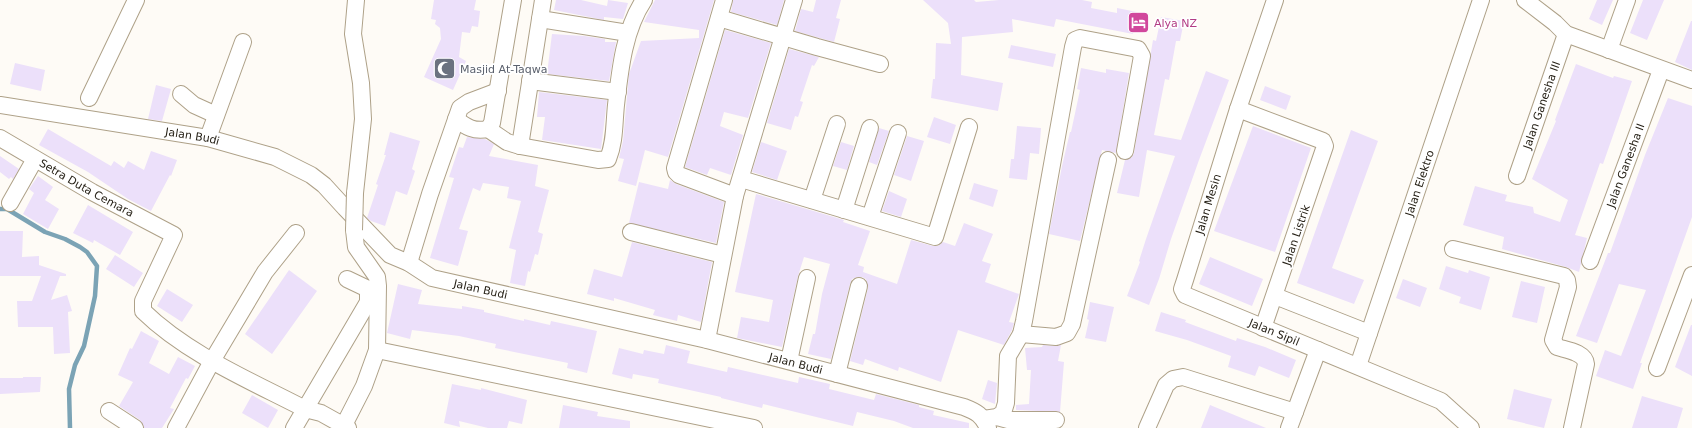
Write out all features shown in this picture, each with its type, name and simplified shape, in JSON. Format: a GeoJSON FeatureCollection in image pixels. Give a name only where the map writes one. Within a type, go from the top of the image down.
{"type":"FeatureCollection","features":[{"type":"Feature","properties":{"kind":"street"},"geometry":{"type":"LineString","coordinates":[[89,98],[136,0]]}},
{"type":"Feature","properties":{"kind":"street"},"geometry":{"type":"LineString","coordinates":[[212,361],[306,409],[321,413],[346,426],[364,386],[377,350],[378,286],[377,277],[356,247],[354,230],[363,119],[362,83],[353,34],[356,0]]}},
{"type":"Feature","properties":{"kind":"street"},"geometry":{"type":"LineString","coordinates":[[488,129],[492,122],[513,0]]}},
{"type":"Feature","properties":{"kind":"street"},"geometry":{"type":"LineString","coordinates":[[520,146],[543,0]]}},
{"type":"Feature","properties":{"kind":"street"},"geometry":{"type":"LineString","coordinates":[[456,119],[469,129],[488,129],[507,142],[520,146],[598,160],[608,159],[613,141],[618,92],[628,33],[636,13],[644,0]]}},
{"type":"Feature","properties":{"kind":"street"},"geometry":{"type":"LineString","coordinates":[[724,0],[675,168],[679,175],[735,196]]}},
{"type":"Feature","properties":{"kind":"street"},"geometry":{"type":"LineString","coordinates":[[707,340],[735,196],[794,0]]}},
{"type":"Feature","properties":{"kind":"street"},"geometry":{"type":"LineString","coordinates":[[1238,109],[1275,0]]}},
{"type":"Feature","properties":{"kind":"street","name":"Jalan Elektro"},"geometry":{"type":"LineString","coordinates":[[1358,366],[1481,0]]}},
{"type":"Feature","properties":{"kind":"street"},"geometry":{"type":"LineString","coordinates":[[1525,0],[1551,19],[1566,34],[1692,80]]}},
{"type":"Feature","properties":{"kind":"street"},"geometry":{"type":"LineString","coordinates":[[1609,50],[1627,0]]}},
{"type":"Feature","properties":{"kind":"street"},"geometry":{"type":"LineString","coordinates":[[719,18],[783,38],[880,64]]}},
{"type":"Feature","properties":{"kind":"street"},"geometry":{"type":"LineString","coordinates":[[540,19],[628,33]]}},
{"type":"Feature","properties":{"kind":"street","name":"Jalan Ganesha III"},"geometry":{"type":"LineString","coordinates":[[1517,176],[1566,34]]}},
{"type":"Feature","properties":{"kind":"street"},"geometry":{"type":"LineString","coordinates":[[990,421],[1003,413],[1006,403],[1008,356],[1021,334],[1075,40],[1080,38],[1138,49],[1142,56],[1125,151]]}},
{"type":"Feature","properties":{"kind":"street"},"geometry":{"type":"LineString","coordinates":[[208,138],[243,42]]}},
{"type":"Feature","properties":{"kind":"street","name":"Jalan Ganesha II"},"geometry":{"type":"LineString","coordinates":[[1590,261],[1662,70]]}},
{"type":"Feature","properties":{"kind":"street"},"geometry":{"type":"LineString","coordinates":[[530,81],[618,92]]}},
{"type":"Feature","properties":{"kind":"street"},"geometry":{"type":"LineString","coordinates":[[409,263],[460,108],[469,102],[498,91]]}},
{"type":"Feature","properties":{"kind":"street"},"geometry":{"type":"LineString","coordinates":[[181,94],[194,105],[216,115]]}},
{"type":"Feature","properties":{"kind":"street","name":"Jalan Budi"},"geometry":{"type":"LineString","coordinates":[[0,105],[208,138],[275,158],[311,175],[324,184],[390,255],[409,263],[432,278],[707,340],[789,361],[964,407],[976,412],[990,421]]}},
{"type":"Feature","properties":{"kind":"street","name":"Jalan Listrik"},"geometry":{"type":"LineString","coordinates":[[1238,109],[1325,143],[1325,149],[1264,328]]}},
{"type":"Feature","properties":{"kind":"street","name":"Jalan Mesin"},"geometry":{"type":"LineString","coordinates":[[1189,298],[1185,295],[1182,289],[1238,109]]}},
{"type":"Feature","properties":{"kind":"street"},"geometry":{"type":"LineString","coordinates":[[812,200],[837,124]]}},
{"type":"Feature","properties":{"kind":"street"},"geometry":{"type":"LineString","coordinates":[[741,179],[935,237],[969,127]]}},
{"type":"Feature","properties":{"kind":"street"},"geometry":{"type":"LineString","coordinates":[[844,210],[870,128]]}},
{"type":"Feature","properties":{"kind":"street"},"geometry":{"type":"LineString","coordinates":[[870,218],[898,133]]}},
{"type":"Feature","properties":{"kind":"street","name":"Setra Duta Cemara"},"geometry":{"type":"LineString","coordinates":[[0,138],[92,192],[174,235],[143,300],[143,311],[156,324],[212,361]]}},
{"type":"Feature","properties":{"kind":"street"},"geometry":{"type":"LineString","coordinates":[[10,203],[35,159]]}},
{"type":"Feature","properties":{"kind":"street"},"geometry":{"type":"LineString","coordinates":[[1021,334],[1056,337],[1067,333],[1072,324],[1108,160]]}},
{"type":"Feature","properties":{"kind":"street"},"geometry":{"type":"LineString","coordinates":[[631,232],[723,255]]}},
{"type":"Feature","properties":{"kind":"street"},"geometry":{"type":"LineString","coordinates":[[176,428],[212,361],[266,272],[296,233]]}},
{"type":"Feature","properties":{"kind":"street"},"geometry":{"type":"LineString","coordinates":[[1453,249],[1564,276],[1567,280],[1568,287],[1553,340],[1557,347],[1583,356],[1586,359],[1572,428]]}},
{"type":"Feature","properties":{"kind":"street"},"geometry":{"type":"LineString","coordinates":[[1657,368],[1692,275]]}},
{"type":"Feature","properties":{"kind":"street"},"geometry":{"type":"LineString","coordinates":[[789,361],[807,278]]}},
{"type":"Feature","properties":{"kind":"street"},"geometry":{"type":"LineString","coordinates":[[294,428],[368,302],[368,289],[347,279]]}},
{"type":"Feature","properties":{"kind":"street"},"geometry":{"type":"LineString","coordinates":[[837,374],[859,286]]}},
{"type":"Feature","properties":{"kind":"street"},"geometry":{"type":"LineString","coordinates":[[1275,296],[1369,333]]}},
{"type":"Feature","properties":{"kind":"street","name":"Jalan Sipil"},"geometry":{"type":"LineString","coordinates":[[1189,298],[1441,401],[1461,424]]}},
{"type":"Feature","properties":{"kind":"street"},"geometry":{"type":"LineString","coordinates":[[377,350],[754,428]]}},
{"type":"Feature","properties":{"kind":"street"},"geometry":{"type":"LineString","coordinates":[[1289,428],[1318,350]]}},
{"type":"Feature","properties":{"kind":"street"},"geometry":{"type":"LineString","coordinates":[[1147,428],[1166,385],[1173,379],[1183,377],[1295,412]]}},
{"type":"Feature","properties":{"kind":"street"},"geometry":{"type":"LineString","coordinates":[[109,411],[135,428]]}},
{"type":"Feature","properties":{"kind":"street"},"geometry":{"type":"LineString","coordinates":[[990,421],[1056,420]]}},
{"type":"Feature","properties":{"kind":"building"},"geometry":{"type":"Polygon","coordinates":[[[434,0],[476,0],[474,10],[480,11],[478,27],[472,26],[470,33],[462,32],[459,57],[466,61],[453,90],[424,77],[441,39],[440,28],[435,24],[436,20],[431,19],[434,0]]]}},
{"type":"Feature","properties":{"kind":"building"},"geometry":{"type":"Polygon","coordinates":[[[556,0],[581,0],[607,6],[608,0],[628,3],[623,19],[604,17],[604,20],[554,10],[556,0]]]}},
{"type":"Feature","properties":{"kind":"building"},"geometry":{"type":"Polygon","coordinates":[[[655,0],[714,0],[668,157],[645,150],[636,186],[618,181],[624,159],[619,158],[623,141],[629,74],[641,41],[699,38],[699,30],[644,22],[655,0]]]}},
{"type":"Feature","properties":{"kind":"building"},"geometry":{"type":"Polygon","coordinates":[[[733,0],[784,0],[777,25],[731,12],[733,0]]]}},
{"type":"Feature","properties":{"kind":"building"},"geometry":{"type":"Polygon","coordinates":[[[816,0],[841,0],[836,18],[840,19],[834,42],[795,31],[801,9],[813,12],[816,0]]]}},
{"type":"Feature","properties":{"kind":"building"},"geometry":{"type":"Polygon","coordinates":[[[923,0],[974,0],[976,2],[999,0],[1082,0],[1092,2],[1091,8],[1117,13],[1117,8],[1137,12],[1133,34],[1056,19],[1054,27],[1012,19],[1013,32],[962,37],[961,75],[1003,83],[998,111],[931,98],[933,79],[935,79],[936,43],[951,44],[948,23],[923,0]]]}},
{"type":"Feature","properties":{"kind":"building"},"geometry":{"type":"Polygon","coordinates":[[[1597,0],[1613,0],[1602,25],[1589,19],[1597,0]]]}},
{"type":"Feature","properties":{"kind":"building"},"geometry":{"type":"Polygon","coordinates":[[[1643,0],[1664,0],[1647,40],[1630,33],[1643,0]]]}},
{"type":"Feature","properties":{"kind":"building"},"geometry":{"type":"Polygon","coordinates":[[[1161,17],[1184,21],[1180,41],[1176,41],[1169,80],[1165,79],[1154,135],[1181,140],[1206,71],[1229,80],[1199,160],[1149,305],[1127,296],[1140,262],[1139,261],[1146,239],[1175,156],[1147,150],[1139,197],[1117,193],[1125,160],[1132,157],[1134,153],[1153,40],[1156,41],[1161,17]]]}},
{"type":"Feature","properties":{"kind":"building"},"geometry":{"type":"Polygon","coordinates":[[[1692,21],[1692,70],[1675,62],[1692,21]]]}},
{"type":"Feature","properties":{"kind":"building"},"geometry":{"type":"Polygon","coordinates":[[[725,30],[771,43],[748,118],[724,112],[720,126],[743,135],[731,175],[710,168],[707,175],[685,167],[725,30]]]}},
{"type":"Feature","properties":{"kind":"building"},"geometry":{"type":"Polygon","coordinates":[[[552,34],[584,36],[605,39],[605,42],[616,42],[609,81],[547,74],[552,34]]]}},
{"type":"Feature","properties":{"kind":"building"},"geometry":{"type":"Polygon","coordinates":[[[1011,45],[1056,54],[1053,67],[1008,58],[1011,45]]]}},
{"type":"Feature","properties":{"kind":"building"},"geometry":{"type":"Polygon","coordinates":[[[789,49],[819,57],[814,66],[812,65],[800,101],[803,102],[798,117],[795,116],[791,130],[767,123],[789,49]]]}},
{"type":"Feature","properties":{"kind":"building"},"geometry":{"type":"Polygon","coordinates":[[[15,63],[45,70],[41,91],[10,84],[15,63]]]}},
{"type":"Feature","properties":{"kind":"building"},"geometry":{"type":"Polygon","coordinates":[[[1576,64],[1613,78],[1614,76],[1632,81],[1603,164],[1600,163],[1575,235],[1587,238],[1579,272],[1502,249],[1504,237],[1463,225],[1475,186],[1507,195],[1505,201],[1533,207],[1534,213],[1560,222],[1568,200],[1532,179],[1556,121],[1555,120],[1576,64]]]}},
{"type":"Feature","properties":{"kind":"building"},"geometry":{"type":"Polygon","coordinates":[[[1081,68],[1106,73],[1106,69],[1129,73],[1116,153],[1102,150],[1080,241],[1049,234],[1062,166],[1080,90],[1077,89],[1081,68]]]}},
{"type":"Feature","properties":{"kind":"building"},"geometry":{"type":"Polygon","coordinates":[[[156,85],[171,89],[162,121],[148,119],[156,85]]]}},
{"type":"Feature","properties":{"kind":"building"},"geometry":{"type":"Polygon","coordinates":[[[1265,86],[1291,96],[1286,110],[1260,100],[1265,86]]]}},
{"type":"Feature","properties":{"kind":"building"},"geometry":{"type":"Polygon","coordinates":[[[539,92],[607,100],[601,149],[542,140],[545,117],[537,117],[539,92]]]}},
{"type":"Feature","properties":{"kind":"building"},"geometry":{"type":"Polygon","coordinates":[[[1668,98],[1692,106],[1692,217],[1640,363],[1642,363],[1633,389],[1596,376],[1605,350],[1621,356],[1646,290],[1619,284],[1597,343],[1576,336],[1608,253],[1610,253],[1645,155],[1668,98]]]}},
{"type":"Feature","properties":{"kind":"building"},"geometry":{"type":"Polygon","coordinates":[[[934,117],[956,125],[950,144],[927,137],[934,117]]]}},
{"type":"Feature","properties":{"kind":"building"},"geometry":{"type":"Polygon","coordinates":[[[1017,126],[1041,128],[1039,154],[1030,153],[1027,180],[1009,178],[1011,159],[1014,159],[1017,126]]]}},
{"type":"Feature","properties":{"kind":"building"},"geometry":{"type":"Polygon","coordinates":[[[1253,126],[1311,148],[1275,252],[1214,231],[1253,126]]]}},
{"type":"Feature","properties":{"kind":"building"},"geometry":{"type":"Polygon","coordinates":[[[879,128],[889,131],[877,165],[869,162],[879,128]]]}},
{"type":"Feature","properties":{"kind":"building"},"geometry":{"type":"Polygon","coordinates":[[[48,129],[111,166],[114,161],[124,168],[128,161],[144,170],[151,151],[177,160],[171,176],[170,175],[151,211],[128,199],[88,172],[39,145],[48,129]]]}},
{"type":"Feature","properties":{"kind":"building"},"geometry":{"type":"Polygon","coordinates":[[[1351,130],[1378,141],[1332,268],[1364,280],[1354,304],[1297,283],[1351,130]]]}},
{"type":"Feature","properties":{"kind":"building"},"geometry":{"type":"Polygon","coordinates":[[[390,132],[420,141],[412,169],[415,171],[407,195],[396,191],[385,226],[367,218],[378,185],[376,184],[386,155],[384,155],[390,132]]]}},
{"type":"Feature","properties":{"kind":"building"},"geometry":{"type":"Polygon","coordinates":[[[907,136],[924,141],[911,181],[894,175],[907,136]]]}},
{"type":"Feature","properties":{"kind":"building"},"geometry":{"type":"Polygon","coordinates":[[[467,137],[485,139],[494,144],[489,156],[538,165],[535,186],[549,190],[538,232],[543,234],[538,255],[535,254],[530,272],[528,271],[525,286],[510,283],[516,250],[509,248],[521,201],[507,198],[509,187],[483,183],[480,191],[473,188],[459,229],[468,231],[458,266],[430,258],[454,178],[449,177],[459,147],[463,148],[467,137]]]}},
{"type":"Feature","properties":{"kind":"building"},"geometry":{"type":"Polygon","coordinates":[[[761,142],[787,151],[777,180],[752,172],[761,142]]]}},
{"type":"Feature","properties":{"kind":"building"},"geometry":{"type":"Polygon","coordinates":[[[841,142],[854,146],[847,170],[833,166],[841,142]]]}},
{"type":"Feature","properties":{"kind":"building"},"geometry":{"type":"Polygon","coordinates":[[[0,156],[19,169],[13,179],[11,177],[9,179],[0,172],[0,156]]]}},
{"type":"Feature","properties":{"kind":"building"},"geometry":{"type":"Polygon","coordinates":[[[38,176],[53,187],[45,200],[59,209],[48,229],[23,214],[34,193],[29,189],[38,176]]]}},
{"type":"Feature","properties":{"kind":"building"},"geometry":{"type":"Polygon","coordinates":[[[670,180],[676,184],[724,202],[716,243],[629,223],[639,182],[668,189],[670,180]]]}},
{"type":"Feature","properties":{"kind":"building"},"geometry":{"type":"Polygon","coordinates":[[[974,183],[998,190],[993,207],[969,199],[974,183]]]}},
{"type":"Feature","properties":{"kind":"building"},"geometry":{"type":"Polygon","coordinates":[[[889,191],[907,199],[901,217],[882,211],[889,191]]]}},
{"type":"Feature","properties":{"kind":"building"},"geometry":{"type":"Polygon","coordinates":[[[756,194],[844,220],[843,222],[870,231],[858,265],[864,267],[863,272],[897,284],[911,240],[933,246],[938,246],[943,242],[955,246],[964,223],[993,234],[982,261],[991,264],[985,282],[1019,294],[1009,322],[1014,323],[1012,330],[1004,345],[958,330],[941,382],[899,367],[898,371],[865,359],[863,365],[850,361],[868,288],[866,279],[857,277],[852,279],[850,284],[831,359],[808,354],[813,334],[815,334],[822,294],[830,264],[804,257],[798,276],[782,347],[737,338],[741,317],[769,322],[773,300],[735,292],[756,194]]]}},
{"type":"Feature","properties":{"kind":"building"},"geometry":{"type":"Polygon","coordinates":[[[88,205],[133,232],[120,255],[94,240],[93,243],[73,233],[88,205]]]}},
{"type":"Feature","properties":{"kind":"building"},"geometry":{"type":"Polygon","coordinates":[[[0,231],[23,231],[22,257],[39,256],[39,265],[66,274],[66,276],[60,276],[51,300],[67,295],[72,311],[68,312],[70,353],[54,354],[53,327],[18,327],[17,301],[32,301],[41,276],[0,276],[0,231]]]}},
{"type":"Feature","properties":{"kind":"building"},"geometry":{"type":"Polygon","coordinates":[[[632,242],[712,262],[701,322],[678,315],[677,321],[653,315],[655,310],[614,298],[614,301],[587,294],[594,269],[622,277],[632,242]]]}},
{"type":"Feature","properties":{"kind":"building"},"geometry":{"type":"Polygon","coordinates":[[[115,255],[143,273],[134,287],[106,269],[115,255]]]}},
{"type":"Feature","properties":{"kind":"building"},"geometry":{"type":"Polygon","coordinates":[[[1210,257],[1263,279],[1252,306],[1199,284],[1210,257]]]}},
{"type":"Feature","properties":{"kind":"building"},"geometry":{"type":"Polygon","coordinates":[[[1446,266],[1468,273],[1469,270],[1490,277],[1481,310],[1459,303],[1461,297],[1439,289],[1446,266]]]}},
{"type":"Feature","properties":{"kind":"building"},"geometry":{"type":"Polygon","coordinates":[[[289,270],[317,291],[272,354],[245,334],[289,270]]]}},
{"type":"Feature","properties":{"kind":"building"},"geometry":{"type":"Polygon","coordinates":[[[1403,279],[1427,288],[1420,307],[1396,298],[1403,279]]]}},
{"type":"Feature","properties":{"kind":"building"},"geometry":{"type":"Polygon","coordinates":[[[1521,281],[1545,287],[1537,323],[1512,317],[1521,281]]]}},
{"type":"Feature","properties":{"kind":"building"},"geometry":{"type":"Polygon","coordinates":[[[398,284],[422,290],[418,304],[462,309],[462,306],[484,310],[484,312],[524,321],[524,319],[550,325],[551,321],[597,331],[587,373],[567,368],[568,363],[495,348],[496,344],[459,336],[412,330],[410,339],[387,333],[398,284]]]}},
{"type":"Feature","properties":{"kind":"building"},"geometry":{"type":"Polygon","coordinates":[[[167,289],[193,305],[182,322],[157,306],[167,289]]]}},
{"type":"Feature","properties":{"kind":"building"},"geometry":{"type":"Polygon","coordinates":[[[1090,302],[1114,307],[1106,342],[1085,338],[1089,320],[1087,319],[1090,302]]]}},
{"type":"Feature","properties":{"kind":"building"},"geometry":{"type":"Polygon","coordinates":[[[1161,312],[1186,320],[1185,322],[1236,341],[1237,338],[1265,347],[1296,360],[1289,378],[1259,366],[1255,376],[1228,367],[1231,356],[1187,340],[1155,331],[1161,312]]]}},
{"type":"Feature","properties":{"kind":"building"},"geometry":{"type":"Polygon","coordinates":[[[1692,325],[1692,376],[1675,367],[1692,325]]]}},
{"type":"Feature","properties":{"kind":"building"},"geometry":{"type":"Polygon","coordinates":[[[141,331],[159,341],[149,363],[169,374],[178,357],[195,366],[188,379],[186,378],[170,408],[174,409],[162,428],[144,428],[140,420],[119,406],[133,382],[118,375],[130,348],[132,349],[141,331]]]}},
{"type":"Feature","properties":{"kind":"building"},"geometry":{"type":"Polygon","coordinates":[[[666,345],[690,351],[687,363],[727,372],[728,367],[798,383],[799,377],[830,384],[829,389],[874,400],[876,394],[919,405],[919,407],[934,411],[933,415],[969,423],[969,428],[913,428],[894,421],[857,412],[853,426],[763,404],[762,408],[658,383],[659,379],[633,374],[632,379],[612,374],[619,348],[643,354],[644,350],[664,354],[666,345]]]}},
{"type":"Feature","properties":{"kind":"building"},"geometry":{"type":"Polygon","coordinates":[[[1043,345],[1061,345],[1058,361],[1064,362],[1060,412],[1016,410],[1016,405],[1029,404],[1031,370],[1027,370],[1025,348],[1042,347],[1043,345]]]}},
{"type":"Feature","properties":{"kind":"building"},"geometry":{"type":"Polygon","coordinates":[[[41,377],[40,392],[0,394],[0,378],[41,377]]]}},
{"type":"Feature","properties":{"kind":"building"},"geometry":{"type":"Polygon","coordinates":[[[988,380],[997,383],[995,404],[982,399],[988,380]]]}},
{"type":"Feature","properties":{"kind":"building"},"geometry":{"type":"Polygon","coordinates":[[[452,384],[481,390],[481,388],[527,400],[522,424],[509,421],[507,428],[488,428],[459,421],[460,427],[444,423],[452,384]]]}},
{"type":"Feature","properties":{"kind":"building"},"geometry":{"type":"Polygon","coordinates":[[[1514,389],[1552,399],[1544,428],[1507,419],[1514,389]]]}},
{"type":"Feature","properties":{"kind":"building"},"geometry":{"type":"Polygon","coordinates":[[[252,395],[278,410],[268,428],[242,413],[252,395]]]}},
{"type":"Feature","properties":{"kind":"building"},"geometry":{"type":"Polygon","coordinates":[[[1642,396],[1683,408],[1677,428],[1632,428],[1642,396]]]}},
{"type":"Feature","properties":{"kind":"building"},"geometry":{"type":"Polygon","coordinates":[[[563,405],[598,412],[597,416],[630,421],[630,428],[559,428],[563,405]]]}},
{"type":"Feature","properties":{"kind":"building"},"geometry":{"type":"Polygon","coordinates":[[[1210,405],[1266,428],[1201,428],[1210,405]]]}},
{"type":"Feature","properties":{"kind":"waterway"},"geometry":{"type":"LineString","coordinates":[[0,209],[7,209],[45,232],[65,239],[80,247],[87,252],[97,266],[95,296],[84,346],[75,365],[69,389],[70,428]]}},
{"type":"Feature","properties":{"kind":"place","name":"Alya NZ"},"geometry":{"type":"Point","coordinates":[1138,23]}},
{"type":"Feature","properties":{"kind":"place","name":"Masjid At-Taqwa"},"geometry":{"type":"Point","coordinates":[445,69]}}]}
